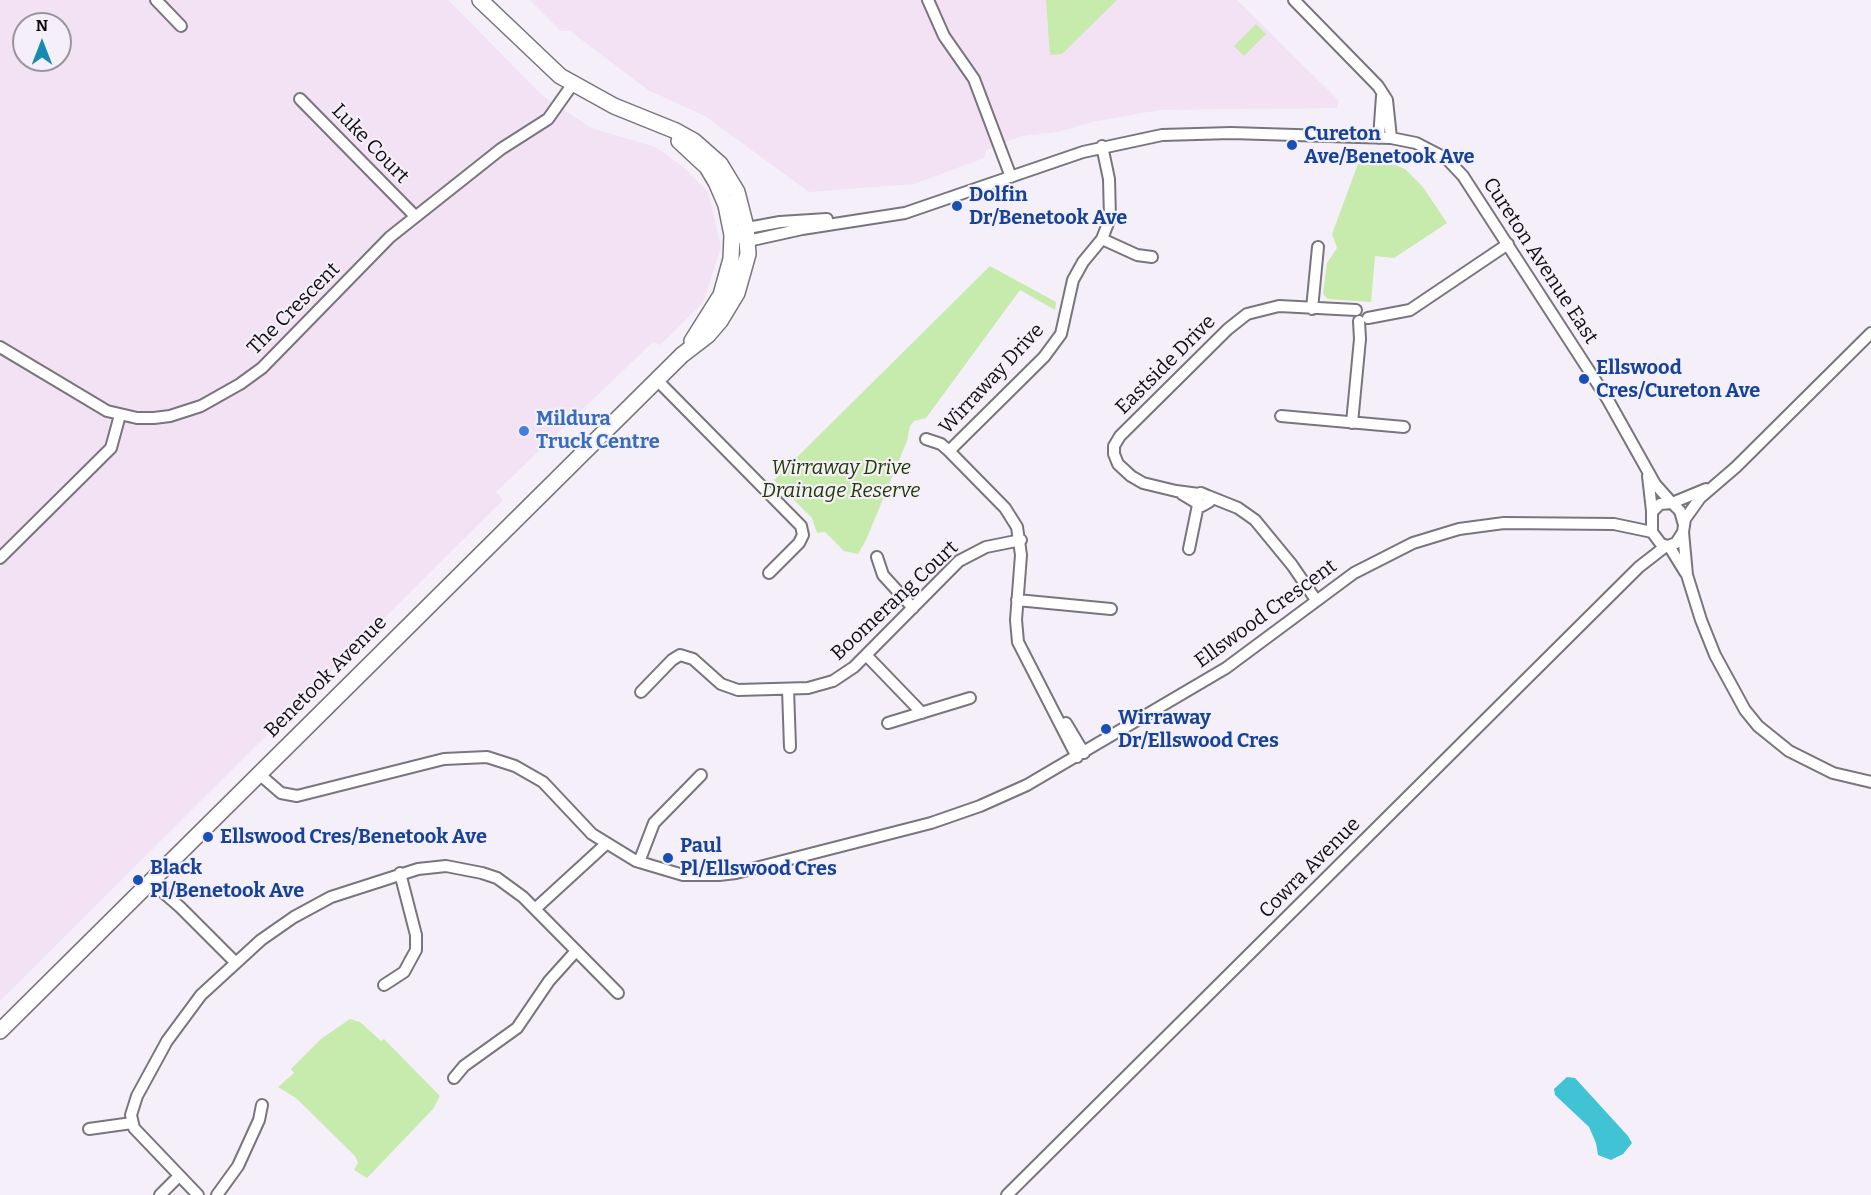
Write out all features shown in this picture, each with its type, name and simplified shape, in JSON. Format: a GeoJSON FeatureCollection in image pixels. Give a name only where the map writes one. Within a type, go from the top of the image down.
{"type":"FeatureCollection","features":[{"type":"Feature","properties":{"kind":"main road"},"geometry":{"type":"LineString","coordinates":[[480,0],[532,52],[572,85],[685,136],[714,157],[735,187],[747,234]]}},
{"type":"Feature","properties":{"kind":"main road","name":"Benetook Avenue"},"geometry":{"type":"LineString","coordinates":[[646,120],[679,141],[707,167],[724,200],[732,235],[731,259],[721,295],[682,355]]}},
{"type":"Feature","properties":{"kind":"main road","name":"Benetook Avenue"},"geometry":{"type":"LineString","coordinates":[[0,1030],[682,355],[708,335],[729,308],[743,277],[747,234]]}},
{"type":"Feature","properties":{"kind":"street"},"geometry":{"type":"LineString","coordinates":[[156,0],[181,26]]}},
{"type":"Feature","properties":{"kind":"street"},"geometry":{"type":"LineString","coordinates":[[928,0],[944,36],[974,79],[1011,177]]}},
{"type":"Feature","properties":{"kind":"street"},"geometry":{"type":"LineString","coordinates":[[1294,0],[1371,76],[1382,92],[1389,109],[1391,138]]}},
{"type":"Feature","properties":{"kind":"street","name":"The Crescent"},"geometry":{"type":"LineString","coordinates":[[0,347],[92,405],[120,415],[154,418],[184,413],[240,384],[280,351],[376,251],[414,215],[501,149],[548,119],[572,85]]}},
{"type":"Feature","properties":{"kind":"street"},"geometry":{"type":"LineString","coordinates":[[732,235],[747,234],[795,221],[888,216],[928,207],[1098,147],[1137,139],[1184,134],[1379,138],[1382,92]]}},
{"type":"Feature","properties":{"kind":"street","name":"Luke Court"},"geometry":{"type":"LineString","coordinates":[[300,99],[414,215]]}},
{"type":"Feature","properties":{"kind":"street","name":"Cureton Avenue East"},"geometry":{"type":"LineString","coordinates":[[1379,138],[1391,138],[1421,145],[1447,159],[1463,176],[1608,400],[1647,470]]}},
{"type":"Feature","properties":{"kind":"street","name":"Wirraway Drive"},"geometry":{"type":"LineString","coordinates":[[949,451],[1056,344],[1065,322],[1073,280],[1083,262],[1102,239],[1110,218],[1111,200],[1098,147]]}},
{"type":"Feature","properties":{"kind":"street"},"geometry":{"type":"LineString","coordinates":[[1102,239],[1129,253],[1152,257]]}},
{"type":"Feature","properties":{"kind":"street","name":"Eastside Drive"},"geometry":{"type":"LineString","coordinates":[[1319,598],[1255,520],[1238,508],[1202,501],[1136,480],[1118,464],[1114,450],[1120,436],[1237,321],[1268,307],[1312,309],[1362,316],[1385,315],[1410,310],[1510,246]]}},
{"type":"Feature","properties":{"kind":"street"},"geometry":{"type":"LineString","coordinates":[[1312,309],[1318,247]]}},
{"type":"Feature","properties":{"kind":"street"},"geometry":{"type":"LineString","coordinates":[[1352,423],[1362,316]]}},
{"type":"Feature","properties":{"kind":"street"},"geometry":{"type":"LineString","coordinates":[[1639,567],[1680,540],[1693,506],[1736,467],[1871,333]]}},
{"type":"Feature","properties":{"kind":"street"},"geometry":{"type":"LineString","coordinates":[[657,380],[801,526],[803,535],[799,543],[769,573]]}},
{"type":"Feature","properties":{"kind":"street"},"geometry":{"type":"LineString","coordinates":[[0,558],[111,448],[120,415]]}},
{"type":"Feature","properties":{"kind":"street"},"geometry":{"type":"LineString","coordinates":[[1281,416],[1404,428]]}},
{"type":"Feature","properties":{"kind":"street","name":"Wirraway Drive"},"geometry":{"type":"LineString","coordinates":[[926,439],[949,451],[1005,508],[1017,527],[1021,540],[1017,600],[1018,642],[1025,661],[1080,755]]}},
{"type":"Feature","properties":{"kind":"street"},"geometry":{"type":"LineString","coordinates":[[1647,470],[1680,511],[1684,528],[1687,575]]}},
{"type":"Feature","properties":{"kind":"street"},"geometry":{"type":"LineString","coordinates":[[1639,567],[1653,534],[1647,470]]}},
{"type":"Feature","properties":{"kind":"street"},"geometry":{"type":"LineString","coordinates":[[1652,512],[1658,505],[1712,487]]}},
{"type":"Feature","properties":{"kind":"street"},"geometry":{"type":"LineString","coordinates":[[1189,549],[1202,501]]}},
{"type":"Feature","properties":{"kind":"street","name":"Ellswood Crescent"},"geometry":{"type":"LineString","coordinates":[[258,773],[281,793],[297,796],[444,759],[487,758],[515,766],[543,782],[583,826],[602,841],[639,862],[683,874],[736,873],[956,815],[1003,796],[1080,755],[1232,664],[1354,573],[1393,551],[1459,529],[1524,522],[1622,524],[1640,520],[1652,512]]}},
{"type":"Feature","properties":{"kind":"street","name":"Ellswood Crescent"},"geometry":{"type":"LineString","coordinates":[[1622,524],[1653,534]]}},
{"type":"Feature","properties":{"kind":"street"},"geometry":{"type":"LineString","coordinates":[[1653,534],[1668,546],[1687,575],[1715,655],[1730,685],[1758,726],[1789,751],[1818,767],[1851,779],[1871,782]]}},
{"type":"Feature","properties":{"kind":"street","name":"Boomerang Court"},"geometry":{"type":"LineString","coordinates":[[641,692],[672,660],[684,655],[693,659],[713,678],[731,689],[808,688],[834,681],[866,655],[968,555],[986,547],[1021,540]]}},
{"type":"Feature","properties":{"kind":"street"},"geometry":{"type":"LineString","coordinates":[[876,557],[883,575],[914,608]]}},
{"type":"Feature","properties":{"kind":"street","name":"Cowra Avenue"},"geometry":{"type":"LineString","coordinates":[[1007,1195],[1639,567]]}},
{"type":"Feature","properties":{"kind":"street"},"geometry":{"type":"LineString","coordinates":[[1017,600],[1111,609]]}},
{"type":"Feature","properties":{"kind":"street"},"geometry":{"type":"LineString","coordinates":[[866,655],[922,713]]}},
{"type":"Feature","properties":{"kind":"street"},"geometry":{"type":"LineString","coordinates":[[788,689],[790,747]]}},
{"type":"Feature","properties":{"kind":"street"},"geometry":{"type":"LineString","coordinates":[[888,723],[970,698]]}},
{"type":"Feature","properties":{"kind":"street"},"geometry":{"type":"LineString","coordinates":[[639,862],[654,823],[701,775]]}},
{"type":"Feature","properties":{"kind":"street"},"geometry":{"type":"LineString","coordinates":[[535,909],[602,841]]}},
{"type":"Feature","properties":{"kind":"street"},"geometry":{"type":"LineString","coordinates":[[198,1195],[136,1132],[132,1123],[132,1109],[167,1041],[201,996],[235,962],[279,927],[312,907],[354,888],[400,873],[446,866],[475,871],[497,878],[535,909],[618,993]]}},
{"type":"Feature","properties":{"kind":"street"},"geometry":{"type":"LineString","coordinates":[[384,985],[404,972],[416,950],[415,927],[400,873]]}},
{"type":"Feature","properties":{"kind":"street"},"geometry":{"type":"LineString","coordinates":[[152,879],[235,962]]}},
{"type":"Feature","properties":{"kind":"street"},"geometry":{"type":"LineString","coordinates":[[454,1078],[464,1066],[517,1028],[549,981],[576,951]]}},
{"type":"Feature","properties":{"kind":"street"},"geometry":{"type":"LineString","coordinates":[[217,1195],[238,1167],[259,1120],[262,1105]]}},
{"type":"Feature","properties":{"kind":"street"},"geometry":{"type":"LineString","coordinates":[[89,1129],[132,1123]]}},
{"type":"Feature","properties":{"kind":"street"},"geometry":{"type":"LineString","coordinates":[[160,1195],[179,1176]]}},
{"type":"Feature","properties":{"kind":"shaded area"},"geometry":{"type":"Polygon","coordinates":[[[0,0],[448,0],[542,95],[591,128],[655,147],[681,165],[708,192],[721,247],[703,303],[660,345],[653,342],[496,492],[503,500],[0,1001],[0,0]]]}},
{"type":"Feature","properties":{"kind":"shaded area"},"geometry":{"type":"Polygon","coordinates":[[[530,0],[1237,0],[1339,101],[1337,108],[1159,110],[1092,122],[1058,132],[1021,136],[986,150],[984,158],[914,184],[809,192],[705,116],[648,90],[570,31],[561,31],[530,0]]]}},
{"type":"Feature","properties":{"kind":"green space"},"geometry":{"type":"Polygon","coordinates":[[[1046,0],[1117,0],[1062,54],[1050,55],[1046,0]]]}},
{"type":"Feature","properties":{"kind":"green space"},"geometry":{"type":"Polygon","coordinates":[[[1256,24],[1266,34],[1244,56],[1234,46],[1256,24]]]}},
{"type":"Feature","properties":{"kind":"green space"},"geometry":{"type":"Polygon","coordinates":[[[1358,164],[1395,165],[1405,169],[1423,187],[1447,223],[1394,258],[1375,256],[1371,302],[1328,299],[1323,294],[1327,263],[1337,248],[1332,234],[1358,164]]]}},
{"type":"Feature","properties":{"kind":"green space","name":"Wirraway Drive Drainage Reserve"},"geometry":{"type":"Polygon","coordinates":[[[990,266],[1056,302],[1055,310],[1020,290],[926,418],[914,421],[910,426],[907,441],[866,540],[858,554],[844,551],[825,532],[817,533],[812,518],[774,480],[990,266]]]}},
{"type":"Feature","properties":{"kind":"green space"},"geometry":{"type":"Polygon","coordinates":[[[350,1019],[360,1022],[381,1041],[384,1039],[440,1096],[433,1109],[367,1178],[354,1170],[358,1163],[355,1156],[296,1098],[278,1087],[294,1073],[291,1069],[321,1039],[350,1019]]]}},
{"type":"Feature","properties":{"kind":"water"},"geometry":{"type":"Polygon","coordinates":[[[1567,1077],[1575,1078],[1628,1136],[1632,1143],[1623,1154],[1611,1160],[1598,1155],[1589,1127],[1555,1095],[1554,1089],[1567,1077]]]}},
{"type":"Feature","properties":{"kind":"place","name":"Cureton Ave/Benetook Ave"},"geometry":{"type":"Point","coordinates":[1292,145]}},
{"type":"Feature","properties":{"kind":"place","name":"Dolfin Dr/Benetook Ave"},"geometry":{"type":"Point","coordinates":[957,206]}},
{"type":"Feature","properties":{"kind":"place","name":"Ellswood Cres/Cureton Ave"},"geometry":{"type":"Point","coordinates":[1584,379]}},
{"type":"Feature","properties":{"kind":"place","name":"Mildura Truck Centre"},"geometry":{"type":"Point","coordinates":[524,431]}},
{"type":"Feature","properties":{"kind":"place","name":"Wirraway Dr/Ellswood Cres"},"geometry":{"type":"Point","coordinates":[1106,729]}},
{"type":"Feature","properties":{"kind":"place","name":"Ellswood Cres/Benetook Ave"},"geometry":{"type":"Point","coordinates":[208,837]}},
{"type":"Feature","properties":{"kind":"place","name":"Paul Pl/Ellswood Cres"},"geometry":{"type":"Point","coordinates":[668,858]}},
{"type":"Feature","properties":{"kind":"place","name":"Black Pl/Benetook Ave"},"geometry":{"type":"Point","coordinates":[138,880]}}]}
